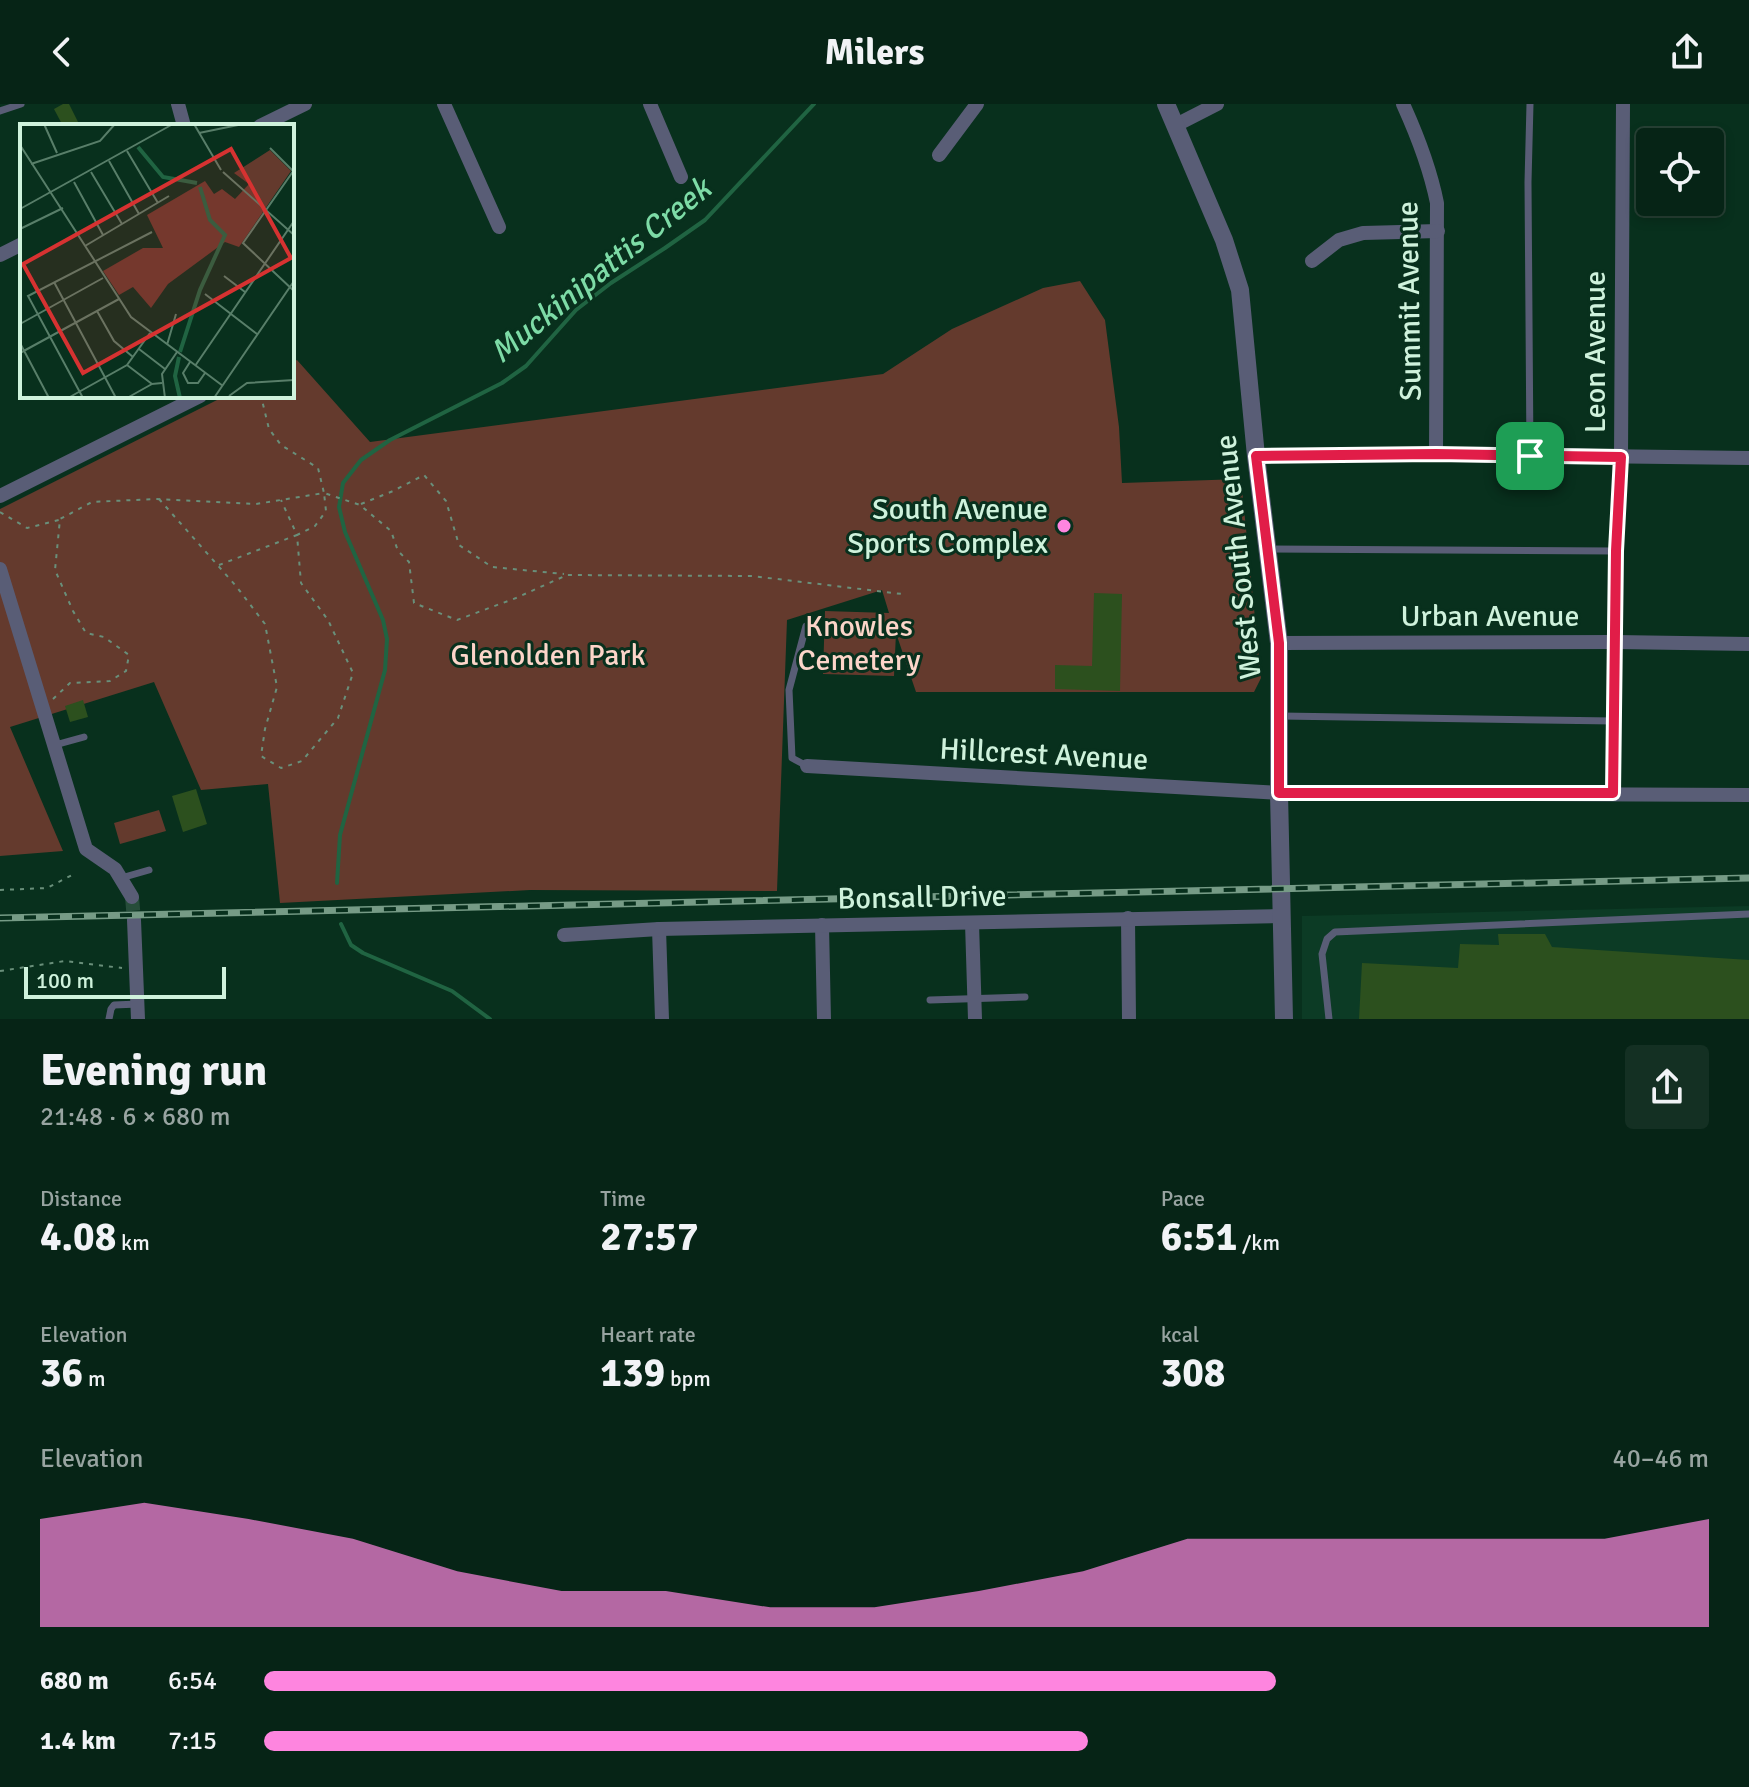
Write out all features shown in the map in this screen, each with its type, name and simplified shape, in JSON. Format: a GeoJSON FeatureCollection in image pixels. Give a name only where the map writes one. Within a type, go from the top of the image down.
{"type":"FeatureCollection","features":[{"type":"Feature","properties":{"kind":"street"},"geometry":{"type":"LineString","coordinates":[[178,104],[183,124]]}},
{"type":"Feature","properties":{"kind":"street"},"geometry":{"type":"LineString","coordinates":[[264,124],[305,104]]}},
{"type":"Feature","properties":{"kind":"street"},"geometry":{"type":"LineString","coordinates":[[444,104],[499,227]]}},
{"type":"Feature","properties":{"kind":"street"},"geometry":{"type":"LineString","coordinates":[[650,104],[681,177]]}},
{"type":"Feature","properties":{"kind":"street"},"geometry":{"type":"LineString","coordinates":[[939,155],[977,104]]}},
{"type":"Feature","properties":{"kind":"street","name":"West South Avenue"},"geometry":{"type":"LineString","coordinates":[[1166,104],[1224,240],[1240,290],[1279,643],[1284,1019]]}},
{"type":"Feature","properties":{"kind":"street"},"geometry":{"type":"LineString","coordinates":[[1176,125],[1217,104]]}},
{"type":"Feature","properties":{"kind":"street","name":"Summit Avenue"},"geometry":{"type":"LineString","coordinates":[[1403,104],[1423,149],[1437,203],[1436,454]]}},
{"type":"Feature","properties":{"kind":"street","name":"Leon Avenue"},"geometry":{"type":"LineString","coordinates":[[1613,793],[1616,551],[1621,457],[1623,104]]}},
{"type":"Feature","properties":{"kind":"street"},"geometry":{"type":"LineString","coordinates":[[1312,261],[1339,240],[1363,233],[1438,231]]}},
{"type":"Feature","properties":{"kind":"street"},"geometry":{"type":"LineString","coordinates":[[0,255],[20,245]]}},
{"type":"Feature","properties":{"kind":"street"},"geometry":{"type":"LineString","coordinates":[[0,496],[196,398]]}},
{"type":"Feature","properties":{"kind":"street"},"geometry":{"type":"LineString","coordinates":[[1256,456],[1436,454],[1749,458]]}},
{"type":"Feature","properties":{"kind":"street"},"geometry":{"type":"LineString","coordinates":[[0,569],[86,849],[115,869],[132,897]]}},
{"type":"Feature","properties":{"kind":"street","name":"Urban Avenue"},"geometry":{"type":"LineString","coordinates":[[1279,643],[1749,644]]}},
{"type":"Feature","properties":{"kind":"street","name":"Hillcrest Avenue"},"geometry":{"type":"LineString","coordinates":[[807,766],[1279,793],[1749,795]]}},
{"type":"Feature","properties":{"kind":"street","name":"Bonsall Drive"},"geometry":{"type":"LineString","coordinates":[[564,935],[659,929],[1282,916]]}},
{"type":"Feature","properties":{"kind":"street"},"geometry":{"type":"LineString","coordinates":[[1128,918],[1129,1019]]}},
{"type":"Feature","properties":{"kind":"street"},"geometry":{"type":"LineString","coordinates":[[134,920],[138,1012]]}},
{"type":"Feature","properties":{"kind":"street"},"geometry":{"type":"LineString","coordinates":[[972,923],[975,1019]]}},
{"type":"Feature","properties":{"kind":"street"},"geometry":{"type":"LineString","coordinates":[[822,925],[824,1019]]}},
{"type":"Feature","properties":{"kind":"street"},"geometry":{"type":"LineString","coordinates":[[659,929],[662,1019]]}},
{"type":"Feature","properties":{"kind":"lane"},"geometry":{"type":"LineString","coordinates":[[0,111],[21,104]]}},
{"type":"Feature","properties":{"kind":"lane"},"geometry":{"type":"LineString","coordinates":[[1530,104],[1530,456]]}},
{"type":"Feature","properties":{"kind":"lane"},"geometry":{"type":"LineString","coordinates":[[1268,549],[1616,551]]}},
{"type":"Feature","properties":{"kind":"lane"},"geometry":{"type":"LineString","coordinates":[[806,626],[789,690],[792,758],[807,766]]}},
{"type":"Feature","properties":{"kind":"lane"},"geometry":{"type":"LineString","coordinates":[[1279,716],[1614,721]]}},
{"type":"Feature","properties":{"kind":"lane"},"geometry":{"type":"LineString","coordinates":[[55,745],[84,737]]}},
{"type":"Feature","properties":{"kind":"lane"},"geometry":{"type":"LineString","coordinates":[[121,878],[149,870]]}},
{"type":"Feature","properties":{"kind":"lane"},"geometry":{"type":"LineString","coordinates":[[1329,1019],[1322,954],[1327,939],[1335,932],[1749,914]]}},
{"type":"Feature","properties":{"kind":"lane"},"geometry":{"type":"LineString","coordinates":[[930,1000],[1025,997]]}},
{"type":"Feature","properties":{"kind":"lane"},"geometry":{"type":"LineString","coordinates":[[109,1019],[114,1005],[138,1012]]}},
{"type":"Feature","properties":{"kind":"path"},"geometry":{"type":"LineString","coordinates":[[218,565],[315,526],[326,511],[318,468],[281,445],[269,429],[261,398]]}},
{"type":"Feature","properties":{"kind":"path"},"geometry":{"type":"LineString","coordinates":[[360,505],[424,475],[446,501],[459,545],[492,567],[567,575],[752,576],[902,594]]}},
{"type":"Feature","properties":{"kind":"path"},"geometry":{"type":"LineString","coordinates":[[0,512],[27,528],[60,519],[92,502],[159,499],[256,504],[324,493],[360,505],[391,531],[398,551],[409,562],[414,603],[457,620],[567,575]]}},
{"type":"Feature","properties":{"kind":"path"},"geometry":{"type":"LineString","coordinates":[[159,499],[236,586],[265,624],[277,687],[261,756],[281,768],[302,761],[338,718],[353,673],[328,620],[301,583],[297,535],[281,500]]}},
{"type":"Feature","properties":{"kind":"path"},"geometry":{"type":"LineString","coordinates":[[44,708],[70,683],[110,681],[126,671],[129,655],[104,637],[86,633],[73,611],[55,570],[60,519]]}},
{"type":"Feature","properties":{"kind":"path"},"geometry":{"type":"LineString","coordinates":[[0,890],[47,888],[76,873]]}},
{"type":"Feature","properties":{"kind":"path"},"geometry":{"type":"LineString","coordinates":[[0,971],[65,961],[124,968]]}},
{"type":"Feature","properties":{"kind":"shaded area"},"geometry":{"type":"Polygon","coordinates":[[[1749,906],[1749,1019],[1302,1019],[1302,916],[1749,906]]]}},
{"type":"Feature","properties":{"kind":"green space","name":"Glenolden Park"},"geometry":{"type":"Polygon","coordinates":[[[1080,281],[1105,320],[1119,427],[1122,483],[1241,479],[1261,678],[1254,692],[916,692],[896,633],[894,676],[823,674],[825,611],[889,613],[882,590],[787,620],[777,891],[530,890],[280,903],[268,784],[201,790],[154,682],[10,727],[63,851],[0,856],[0,509],[221,398],[294,398],[294,361],[297,360],[370,442],[883,374],[952,329],[1043,288],[1080,281]]]}},
{"type":"Feature","properties":{"kind":"green space"},"geometry":{"type":"Polygon","coordinates":[[[159,810],[166,831],[120,844],[114,823],[159,810]]]}},
{"type":"Feature","properties":{"kind":"building"},"geometry":{"type":"Polygon","coordinates":[[[69,104],[79,124],[62,124],[54,109],[69,104]]]}},
{"type":"Feature","properties":{"kind":"building"},"geometry":{"type":"Polygon","coordinates":[[[1094,593],[1122,594],[1120,691],[1055,689],[1055,665],[1092,666],[1094,593]]]}},
{"type":"Feature","properties":{"kind":"building"},"geometry":{"type":"Polygon","coordinates":[[[83,700],[88,717],[70,722],[65,706],[83,700]]]}},
{"type":"Feature","properties":{"kind":"building"},"geometry":{"type":"Polygon","coordinates":[[[196,789],[207,824],[183,832],[172,796],[196,789]]]}},
{"type":"Feature","properties":{"kind":"building"},"geometry":{"type":"Polygon","coordinates":[[[1498,934],[1545,934],[1552,947],[1749,960],[1749,1019],[1359,1019],[1362,963],[1458,968],[1460,944],[1499,945],[1498,934]]]}},
{"type":"Feature","properties":{"kind":"waterway","name":"Muckinipattis Creek"},"geometry":{"type":"LineString","coordinates":[[337,883],[340,835],[385,670],[387,639],[383,620],[345,532],[339,507],[343,483],[361,460],[390,440],[502,383],[526,366],[576,310],[705,220],[814,104]]}},
{"type":"Feature","properties":{"kind":"waterway","name":"Muckinipattis Creek"},"geometry":{"type":"LineString","coordinates":[[341,924],[351,945],[363,953],[452,991],[490,1019]]}},
{"type":"Feature","properties":{"kind":"tunnel"},"geometry":{"type":"LineString","coordinates":[[132,897],[134,920]]}},
{"type":"Feature","properties":{"kind":"railway"},"geometry":{"type":"LineString","coordinates":[[0,918],[1749,878]]}},
{"type":"Feature","properties":{"kind":"place","name":"South Avenue Sports Complex"},"geometry":{"type":"Point","coordinates":[1064,526]}},
{"type":"Feature","properties":{"kind":"route"},"geometry":{"type":"LineString","coordinates":[[1256,456],[1530,456],[1621,457],[1616,551],[1613,793],[1279,793],[1279,643],[1256,456]]}},
{"type":"Feature","properties":{"kind":"park label","name":"Knowles Cemetery"},"geometry":{"type":"Point","coordinates":[859,643]}}]}
